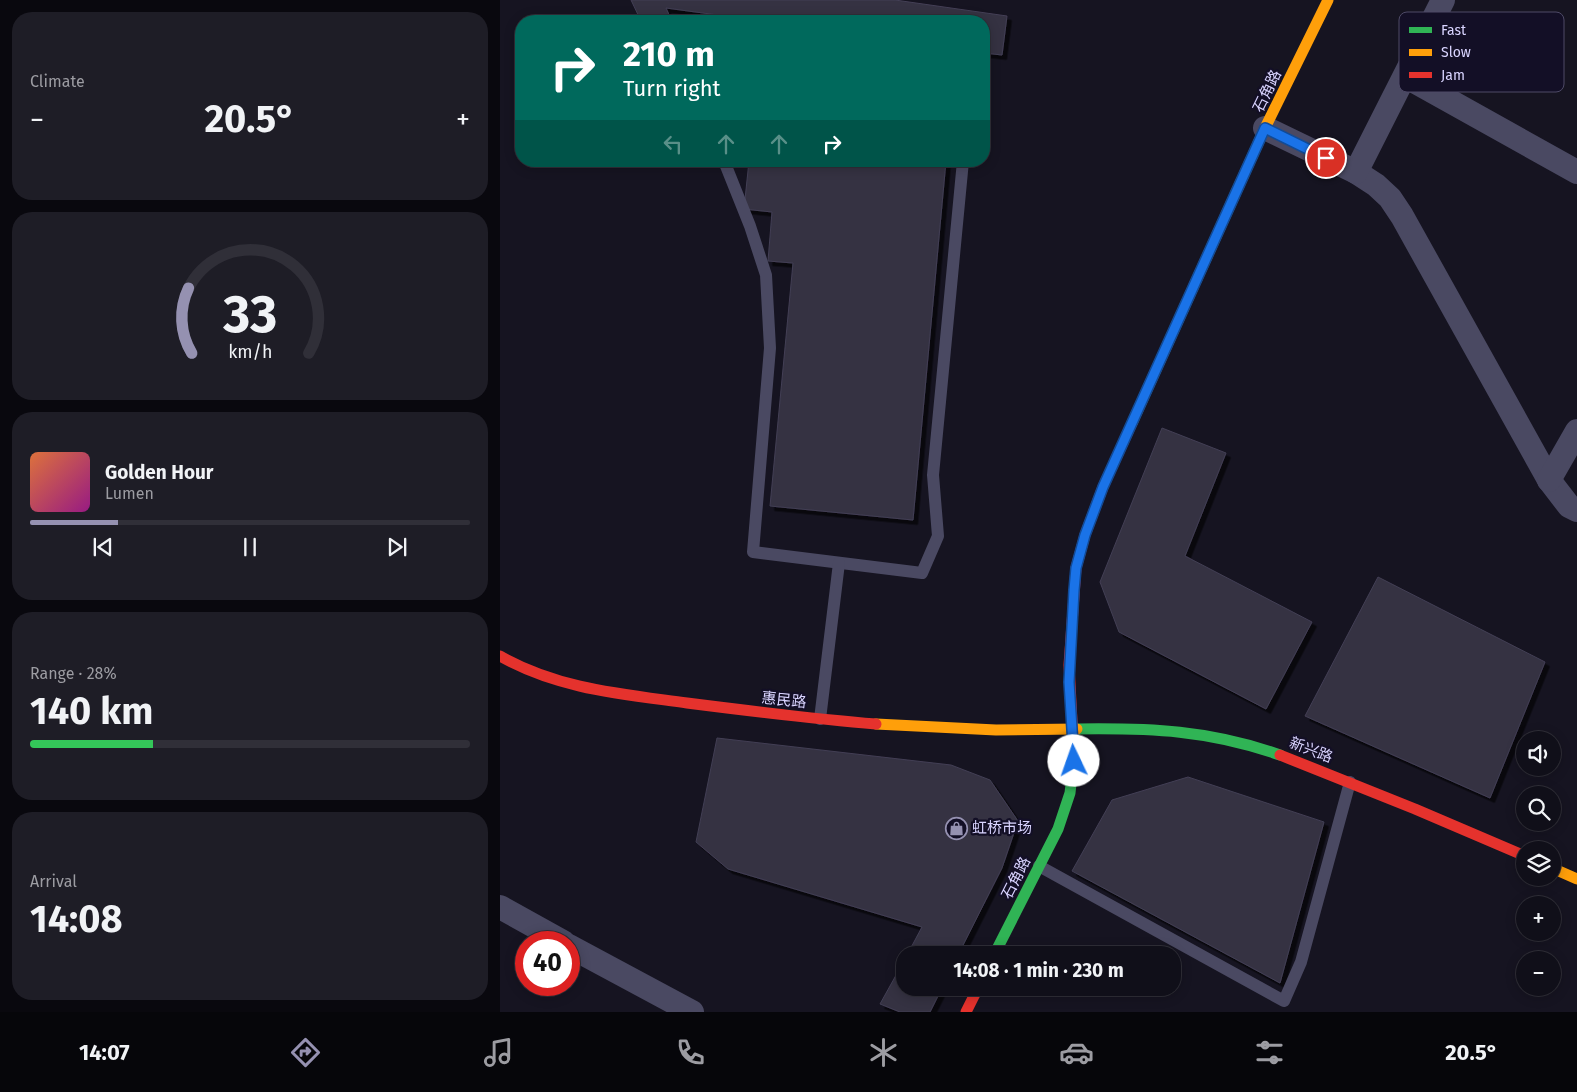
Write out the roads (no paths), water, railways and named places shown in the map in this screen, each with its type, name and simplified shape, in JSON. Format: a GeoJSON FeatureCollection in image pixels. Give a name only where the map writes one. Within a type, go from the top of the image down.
{"type":"FeatureCollection","features":[{"type":"Feature","properties":{"kind":"street","name":"石角路"},"geometry":{"type":"LineString","coordinates":[[999,946],[1058,829],[1070,793],[1074,761],[1069,673],[1076,568],[1085,535],[1103,487],[1265,128],[1328,0]]}},
{"type":"Feature","properties":{"kind":"street"},"geometry":{"type":"LineString","coordinates":[[1437,12],[1443,0]]}},
{"type":"Feature","properties":{"kind":"street"},"geometry":{"type":"LineString","coordinates":[[1356,172],[1399,88]]}},
{"type":"Feature","properties":{"kind":"street"},"geometry":{"type":"LineString","coordinates":[[1434,92],[1577,172]]}},
{"type":"Feature","properties":{"kind":"street"},"geometry":{"type":"LineString","coordinates":[[1265,128],[1356,172],[1376,185],[1390,198],[1402,216],[1549,480],[1569,506],[1577,510]]}},
{"type":"Feature","properties":{"kind":"street"},"geometry":{"type":"LineString","coordinates":[[1549,480],[1577,431]]}},
{"type":"Feature","properties":{"kind":"street","name":"惠民路"},"geometry":{"type":"LineString","coordinates":[[500,656],[531,672],[595,690],[771,714],[863,723],[996,730],[1072,729]]}},
{"type":"Feature","properties":{"kind":"street","name":"新兴路"},"geometry":{"type":"LineString","coordinates":[[1072,729],[1144,729],[1185,732],[1219,737],[1270,751],[1442,818],[1516,852]]}},
{"type":"Feature","properties":{"kind":"street"},"geometry":{"type":"LineString","coordinates":[[1561,872],[1577,879]]}},
{"type":"Feature","properties":{"kind":"street"},"geometry":{"type":"LineString","coordinates":[[500,907],[543,931]]}},
{"type":"Feature","properties":{"kind":"street"},"geometry":{"type":"LineString","coordinates":[[580,952],[692,1012]]}},
{"type":"Feature","properties":{"kind":"street"},"geometry":{"type":"LineString","coordinates":[[966,1012],[974,996]]}},
{"type":"Feature","properties":{"kind":"lane"},"geometry":{"type":"LineString","coordinates":[[726,167],[750,226],[766,275],[770,348],[753,552],[922,573],[938,536],[933,475],[962,167]]}},
{"type":"Feature","properties":{"kind":"lane"},"geometry":{"type":"LineString","coordinates":[[820,719],[840,563]]}},
{"type":"Feature","properties":{"kind":"lane"},"geometry":{"type":"LineString","coordinates":[[1039,866],[1284,1002],[1301,962],[1350,782]]}},
{"type":"Feature","properties":{"kind":"place","name":"虹桥市场"},"geometry":{"type":"Point","coordinates":[956,828]}}]}
